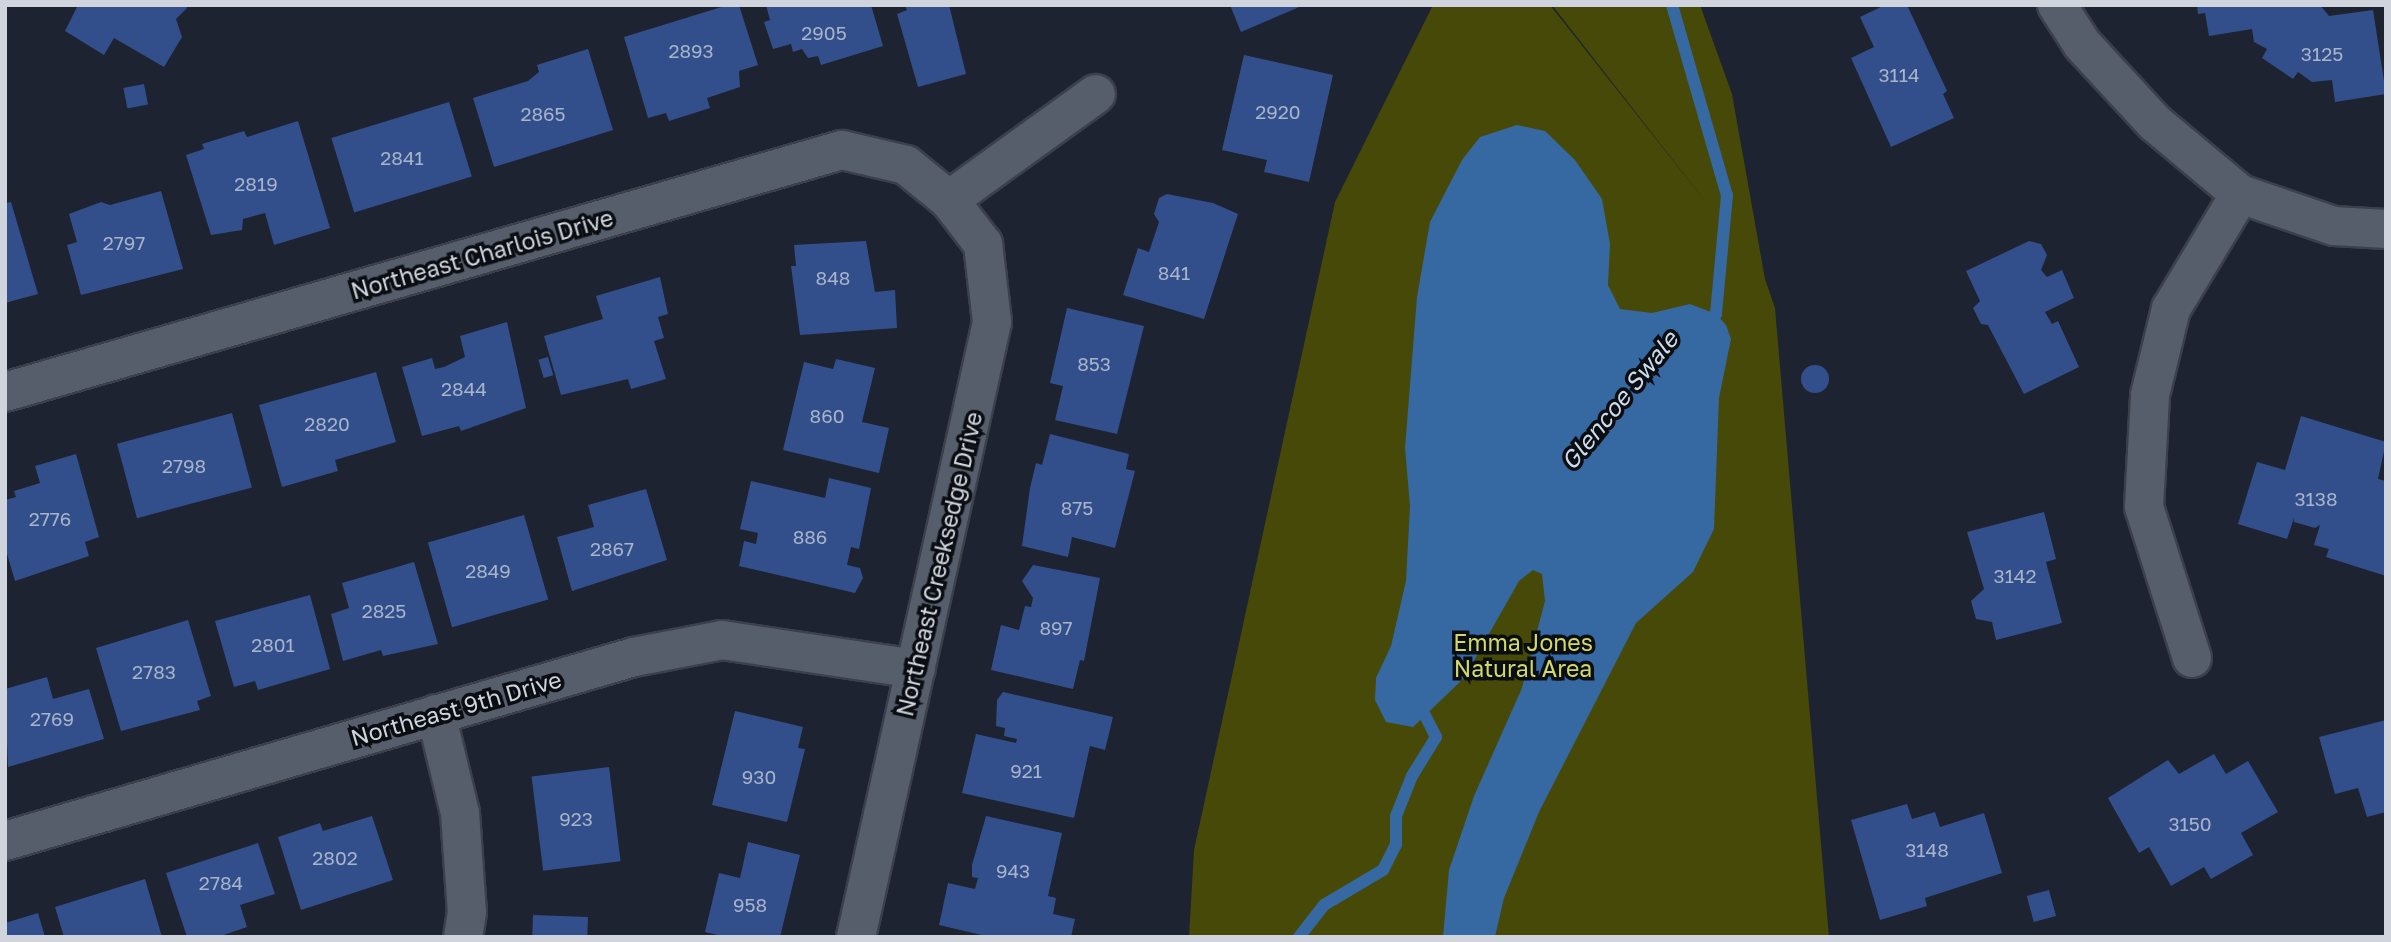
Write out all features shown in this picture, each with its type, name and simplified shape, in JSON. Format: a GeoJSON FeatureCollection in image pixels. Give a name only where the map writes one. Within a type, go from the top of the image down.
{"type":"FeatureCollection","features":[{"type":"Feature","properties":{"kind":"street"},"geometry":{"type":"LineString","coordinates":[[2057,5],[2082,44],[2155,124],[2240,194],[2334,226],[2386,229]]}},
{"type":"Feature","properties":{"kind":"street"},"geometry":{"type":"LineString","coordinates":[[949,200],[1096,94]]}},
{"type":"Feature","properties":{"kind":"street","name":"Northeast Charlois Drive"},"geometry":{"type":"LineString","coordinates":[[5,392],[842,150],[906,165],[949,200]]}},
{"type":"Feature","properties":{"kind":"street"},"geometry":{"type":"LineString","coordinates":[[2192,657],[2144,507],[2150,395],[2171,309],[2240,194]]}},
{"type":"Feature","properties":{"kind":"street","name":"Northeast Creeksedge Drive"},"geometry":{"type":"LineString","coordinates":[[856,937],[992,322],[983,244],[949,200]]}},
{"type":"Feature","properties":{"kind":"street","name":"Northeast 9th Drive"},"geometry":{"type":"LineString","coordinates":[[5,841],[634,657],[722,640],[916,669]]}},
{"type":"Feature","properties":{"kind":"street"},"geometry":{"type":"LineString","coordinates":[[436,714],[460,813],[467,912],[463,937]]}},
{"type":"Feature","properties":{"kind":"green space","name":"Emma Jones Natural Area"},"geometry":{"type":"Polygon","coordinates":[[[1433,5],[1550,5],[1708,205],[1552,5],[1700,5],[1732,94],[1765,279],[1775,308],[1829,937],[1189,937],[1194,850],[1335,202],[1433,5]]]}},
{"type":"Feature","properties":{"kind":"water"},"geometry":{"type":"Polygon","coordinates":[[[1517,125],[1545,131],[1575,160],[1602,199],[1610,244],[1608,285],[1620,309],[1652,313],[1690,304],[1716,314],[1726,325],[1731,339],[1719,398],[1714,529],[1693,572],[1636,623],[1539,812],[1504,898],[1495,937],[1443,937],[1449,870],[1474,796],[1522,688],[1545,601],[1542,574],[1533,570],[1519,581],[1464,678],[1413,727],[1386,722],[1375,700],[1376,678],[1391,646],[1406,581],[1410,506],[1405,448],[1417,297],[1430,222],[1462,160],[1480,137],[1517,125]]]}},
{"type":"Feature","properties":{"kind":"building"},"geometry":{"type":"Polygon","coordinates":[[[78,5],[186,5],[187,8],[176,19],[182,37],[164,67],[114,38],[104,55],[65,31],[78,5]]]}},
{"type":"Feature","properties":{"kind":"building"},"geometry":{"type":"Polygon","coordinates":[[[728,5],[739,5],[758,65],[739,71],[740,87],[707,98],[710,108],[669,121],[666,113],[648,118],[624,37],[728,5]]]}},
{"type":"Feature","properties":{"kind":"building"},"geometry":{"type":"Polygon","coordinates":[[[766,5],[871,5],[883,46],[821,65],[818,56],[808,58],[802,49],[793,52],[791,44],[773,49],[764,22],[770,20],[766,5]]]}},
{"type":"Feature","properties":{"kind":"building"},"geometry":{"type":"Polygon","coordinates":[[[905,5],[949,5],[966,74],[918,87],[897,14],[907,10],[905,5]]]}},
{"type":"Feature","properties":{"kind":"building"},"geometry":{"type":"Polygon","coordinates":[[[1230,5],[1304,5],[1241,32],[1230,5]]]}},
{"type":"Feature","properties":{"kind":"building"},"geometry":{"type":"Polygon","coordinates":[[[1885,5],[1907,5],[1947,91],[1943,94],[1954,118],[1891,147],[1851,58],[1874,47],[1860,17],[1885,5]]]}},
{"type":"Feature","properties":{"kind":"building"},"geometry":{"type":"Polygon","coordinates":[[[2197,5],[2320,5],[2329,16],[2373,10],[2386,94],[2335,102],[2332,80],[2312,82],[2298,72],[2293,79],[2262,58],[2267,49],[2254,42],[2252,29],[2209,36],[2205,13],[2198,14],[2197,5]]]}},
{"type":"Feature","properties":{"kind":"building"},"geometry":{"type":"Polygon","coordinates":[[[588,49],[613,130],[494,167],[473,98],[528,81],[539,72],[537,65],[588,49]]]}},
{"type":"Feature","properties":{"kind":"building"},"geometry":{"type":"Polygon","coordinates":[[[1244,55],[1333,75],[1309,182],[1264,172],[1267,160],[1222,150],[1244,55]]]}},
{"type":"Feature","properties":{"kind":"building"},"geometry":{"type":"Polygon","coordinates":[[[144,84],[148,105],[127,109],[123,88],[144,84]]]}},
{"type":"Feature","properties":{"kind":"building"},"geometry":{"type":"Polygon","coordinates":[[[449,102],[472,177],[354,213],[331,138],[449,102]]]}},
{"type":"Feature","properties":{"kind":"building"},"geometry":{"type":"Polygon","coordinates":[[[298,121],[330,228],[274,245],[265,213],[243,219],[242,230],[211,235],[186,155],[204,149],[202,144],[244,131],[247,137],[298,121]]]}},
{"type":"Feature","properties":{"kind":"building"},"geometry":{"type":"Polygon","coordinates":[[[161,191],[183,269],[81,295],[67,245],[77,242],[69,214],[101,202],[110,205],[161,191]]]}},
{"type":"Feature","properties":{"kind":"building"},"geometry":{"type":"Polygon","coordinates":[[[1167,194],[1213,203],[1238,214],[1204,319],[1123,295],[1138,248],[1149,252],[1159,222],[1154,214],[1159,198],[1167,194]]]}},
{"type":"Feature","properties":{"kind":"building"},"geometry":{"type":"Polygon","coordinates":[[[11,202],[38,294],[5,303],[5,203],[11,202]]]}},
{"type":"Feature","properties":{"kind":"building"},"geometry":{"type":"Polygon","coordinates":[[[866,241],[875,292],[895,290],[897,328],[800,335],[791,266],[796,266],[794,245],[866,241]]]}},
{"type":"Feature","properties":{"kind":"building"},"geometry":{"type":"Polygon","coordinates":[[[2029,241],[2041,244],[2047,255],[2041,270],[2047,277],[2062,270],[2074,298],[2045,312],[2052,324],[2058,321],[2079,367],[2024,394],[1988,325],[1981,324],[1973,308],[1980,301],[1966,271],[2029,241]]]}},
{"type":"Feature","properties":{"kind":"building"},"geometry":{"type":"Polygon","coordinates":[[[660,277],[668,314],[658,317],[664,338],[654,341],[666,379],[631,389],[628,379],[561,395],[544,336],[603,319],[596,296],[660,277]]]}},
{"type":"Feature","properties":{"kind":"building"},"geometry":{"type":"Polygon","coordinates":[[[1067,308],[1144,326],[1117,434],[1055,420],[1063,386],[1050,383],[1067,308]]]}},
{"type":"Feature","properties":{"kind":"building"},"geometry":{"type":"Polygon","coordinates":[[[507,322],[526,408],[461,431],[459,426],[422,436],[402,367],[432,358],[435,369],[444,367],[465,357],[460,336],[507,322]]]}},
{"type":"Feature","properties":{"kind":"building"},"geometry":{"type":"Polygon","coordinates":[[[548,357],[553,375],[544,378],[538,360],[548,357]]]}},
{"type":"Feature","properties":{"kind":"building"},"geometry":{"type":"Polygon","coordinates":[[[836,359],[875,368],[862,422],[889,428],[879,473],[783,450],[804,362],[833,369],[836,359]]]}},
{"type":"Feature","properties":{"kind":"building"},"geometry":{"type":"Polygon","coordinates":[[[1815,365],[1825,369],[1829,379],[1825,389],[1815,393],[1805,389],[1801,379],[1805,369],[1815,365]]]}},
{"type":"Feature","properties":{"kind":"building"},"geometry":{"type":"Polygon","coordinates":[[[376,372],[396,442],[335,460],[338,471],[282,487],[259,405],[376,372]]]}},
{"type":"Feature","properties":{"kind":"building"},"geometry":{"type":"Polygon","coordinates":[[[232,413],[252,487],[137,518],[117,444],[232,413]]]}},
{"type":"Feature","properties":{"kind":"building"},"geometry":{"type":"Polygon","coordinates":[[[2301,416],[2386,442],[2378,479],[2386,481],[2386,576],[2326,557],[2329,549],[2314,545],[2320,525],[2315,528],[2294,522],[2294,518],[2287,539],[2238,524],[2257,462],[2285,470],[2301,416]]]}},
{"type":"Feature","properties":{"kind":"building"},"geometry":{"type":"Polygon","coordinates":[[[1050,434],[1129,454],[1126,469],[1135,471],[1115,548],[1072,537],[1068,557],[1022,546],[1036,463],[1042,465],[1050,434]]]}},
{"type":"Feature","properties":{"kind":"building"},"geometry":{"type":"Polygon","coordinates":[[[76,454],[99,537],[85,542],[89,556],[15,581],[5,547],[5,500],[16,497],[14,491],[40,483],[35,466],[76,454]]]}},
{"type":"Feature","properties":{"kind":"building"},"geometry":{"type":"Polygon","coordinates":[[[829,478],[871,488],[859,549],[851,547],[847,565],[860,568],[863,578],[855,593],[739,566],[744,541],[756,544],[758,533],[740,529],[751,481],[825,498],[829,478]]]}},
{"type":"Feature","properties":{"kind":"building"},"geometry":{"type":"Polygon","coordinates":[[[646,489],[667,560],[572,591],[557,537],[594,527],[588,505],[646,489]]]}},
{"type":"Feature","properties":{"kind":"building"},"geometry":{"type":"Polygon","coordinates":[[[2044,512],[2056,559],[2046,562],[2062,623],[1996,640],[1992,622],[1976,619],[1971,601],[1984,589],[1967,532],[2044,512]]]}},
{"type":"Feature","properties":{"kind":"building"},"geometry":{"type":"Polygon","coordinates":[[[524,515],[548,600],[452,627],[428,543],[524,515]]]}},
{"type":"Feature","properties":{"kind":"building"},"geometry":{"type":"Polygon","coordinates":[[[414,562],[438,644],[383,656],[381,650],[343,661],[331,614],[349,608],[342,583],[414,562]]]}},
{"type":"Feature","properties":{"kind":"building"},"geometry":{"type":"Polygon","coordinates":[[[1033,565],[1100,578],[1084,661],[1080,660],[1073,689],[991,670],[1001,625],[1019,630],[1025,606],[1031,607],[1033,598],[1022,581],[1033,565]]]}},
{"type":"Feature","properties":{"kind":"building"},"geometry":{"type":"Polygon","coordinates":[[[310,595],[330,669],[258,690],[255,681],[234,687],[215,621],[310,595]]]}},
{"type":"Feature","properties":{"kind":"building"},"geometry":{"type":"Polygon","coordinates":[[[188,620],[211,696],[197,701],[200,710],[121,731],[96,648],[188,620]]]}},
{"type":"Feature","properties":{"kind":"building"},"geometry":{"type":"Polygon","coordinates":[[[47,677],[53,699],[89,689],[104,739],[8,767],[5,689],[47,677]]]}},
{"type":"Feature","properties":{"kind":"building"},"geometry":{"type":"Polygon","coordinates":[[[1003,692],[1113,717],[1105,750],[1090,746],[1074,818],[962,793],[976,734],[1016,743],[1017,739],[1004,736],[1005,728],[996,726],[997,700],[1003,692]]]}},
{"type":"Feature","properties":{"kind":"building"},"geometry":{"type":"Polygon","coordinates":[[[735,711],[803,727],[798,748],[805,749],[787,822],[712,805],[735,711]]]}},
{"type":"Feature","properties":{"kind":"building"},"geometry":{"type":"Polygon","coordinates":[[[2386,720],[2386,812],[2367,817],[2358,788],[2335,794],[2319,737],[2386,720]]]}},
{"type":"Feature","properties":{"kind":"building"},"geometry":{"type":"Polygon","coordinates":[[[2214,754],[2226,774],[2248,761],[2278,812],[2241,833],[2253,855],[2211,879],[2204,867],[2171,886],[2149,847],[2139,853],[2108,798],[2168,760],[2179,774],[2214,754]]]}},
{"type":"Feature","properties":{"kind":"building"},"geometry":{"type":"Polygon","coordinates":[[[609,767],[621,861],[543,871],[532,777],[609,767]]]}},
{"type":"Feature","properties":{"kind":"building"},"geometry":{"type":"Polygon","coordinates":[[[1907,804],[1912,819],[1935,812],[1940,827],[1984,813],[2002,873],[1925,898],[1927,906],[1880,920],[1851,820],[1907,804]]]}},
{"type":"Feature","properties":{"kind":"building"},"geometry":{"type":"Polygon","coordinates":[[[372,816],[393,880],[301,910],[278,837],[320,823],[323,831],[372,816]]]}},
{"type":"Feature","properties":{"kind":"building"},"geometry":{"type":"Polygon","coordinates":[[[986,816],[1062,833],[1048,896],[1056,898],[1053,914],[1075,919],[1071,937],[990,937],[939,925],[948,883],[975,889],[978,878],[972,877],[972,865],[986,816]]]}},
{"type":"Feature","properties":{"kind":"building"},"geometry":{"type":"Polygon","coordinates":[[[748,842],[800,855],[780,937],[726,937],[705,932],[719,873],[740,878],[748,842]]]}},
{"type":"Feature","properties":{"kind":"building"},"geometry":{"type":"Polygon","coordinates":[[[258,843],[275,894],[240,905],[247,927],[218,937],[187,937],[166,873],[258,843]]]}},
{"type":"Feature","properties":{"kind":"building"},"geometry":{"type":"Polygon","coordinates":[[[145,879],[162,937],[64,937],[55,907],[145,879]]]}},
{"type":"Feature","properties":{"kind":"building"},"geometry":{"type":"Polygon","coordinates":[[[2049,890],[2056,916],[2034,922],[2027,896],[2049,890]]]}},
{"type":"Feature","properties":{"kind":"building"},"geometry":{"type":"Polygon","coordinates":[[[38,913],[45,937],[5,937],[5,923],[38,913]]]}},
{"type":"Feature","properties":{"kind":"building"},"geometry":{"type":"Polygon","coordinates":[[[533,915],[588,917],[587,937],[532,937],[533,915]]]}},
{"type":"Feature","properties":{"kind":"waterway","name":"Glencoe Swale"},"geometry":{"type":"LineString","coordinates":[[1672,5],[1727,195],[1716,314],[1706,327]]}},
{"type":"Feature","properties":{"kind":"waterway"},"geometry":{"type":"LineString","coordinates":[[1299,937],[1324,905],[1383,870],[1396,845],[1396,816],[1412,776],[1436,737],[1419,703]]}}]}
